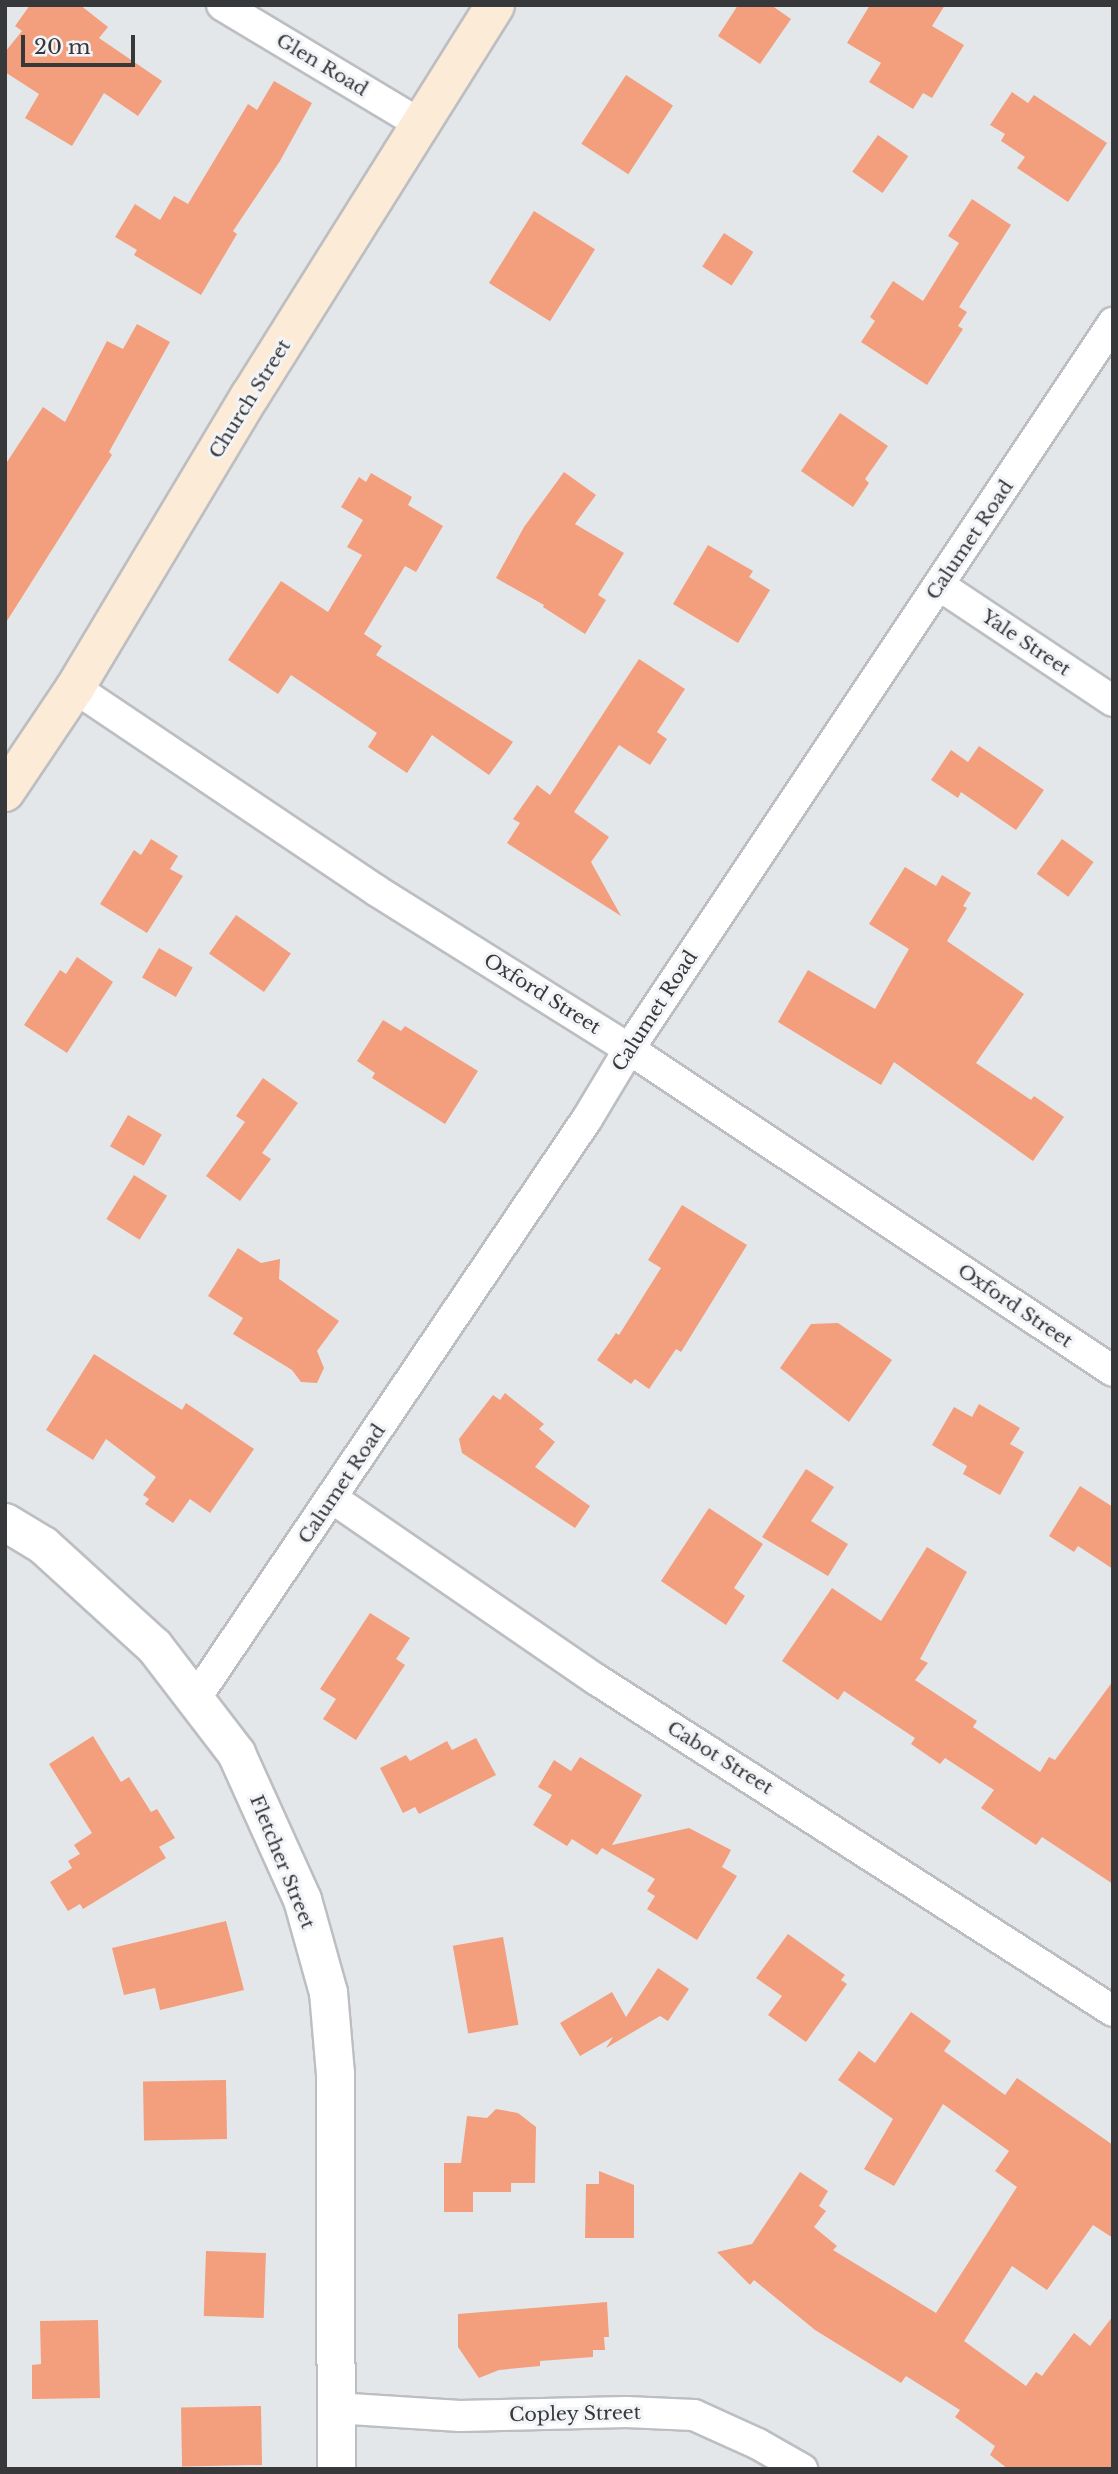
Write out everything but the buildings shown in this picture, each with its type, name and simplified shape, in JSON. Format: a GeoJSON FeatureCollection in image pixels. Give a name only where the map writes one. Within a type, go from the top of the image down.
{"type":"FeatureCollection","features":[{"type":"Feature","properties":{"kind":"main road","name":"Church Street"},"geometry":{"type":"LineString","coordinates":[[5,792],[75,688],[250,396],[423,126],[495,5]]}},
{"type":"Feature","properties":{"kind":"street","name":"Glen Road"},"geometry":{"type":"LineString","coordinates":[[222,5],[423,126]]}},
{"type":"Feature","properties":{"kind":"street","name":"Calumet Road"},"geometry":{"type":"LineString","coordinates":[[195,1699],[572,1141],[629,1049],[1113,323]]}},
{"type":"Feature","properties":{"kind":"street","name":"Yale Street"},"geometry":{"type":"LineString","coordinates":[[939,585],[1113,701]]}},
{"type":"Feature","properties":{"kind":"street","name":"Oxford Street"},"geometry":{"type":"LineString","coordinates":[[75,688],[377,891],[629,1049],[1113,1371]]}},
{"type":"Feature","properties":{"kind":"street","name":"Cabot Street"},"geometry":{"type":"LineString","coordinates":[[332,1498],[597,1680],[1113,2011]]}},
{"type":"Feature","properties":{"kind":"street","name":"Fletcher Street"},"geometry":{"type":"LineString","coordinates":[[5,1522],[43,1545],[154,1646],[236,1753],[302,1899],[328,1992],[335,2073],[336,2469]]}},
{"type":"Feature","properties":{"kind":"street","name":"Copley Street"},"geometry":{"type":"LineString","coordinates":[[335,2408],[460,2416],[626,2412],[694,2416],[758,2444],[802,2469]]}}]}
